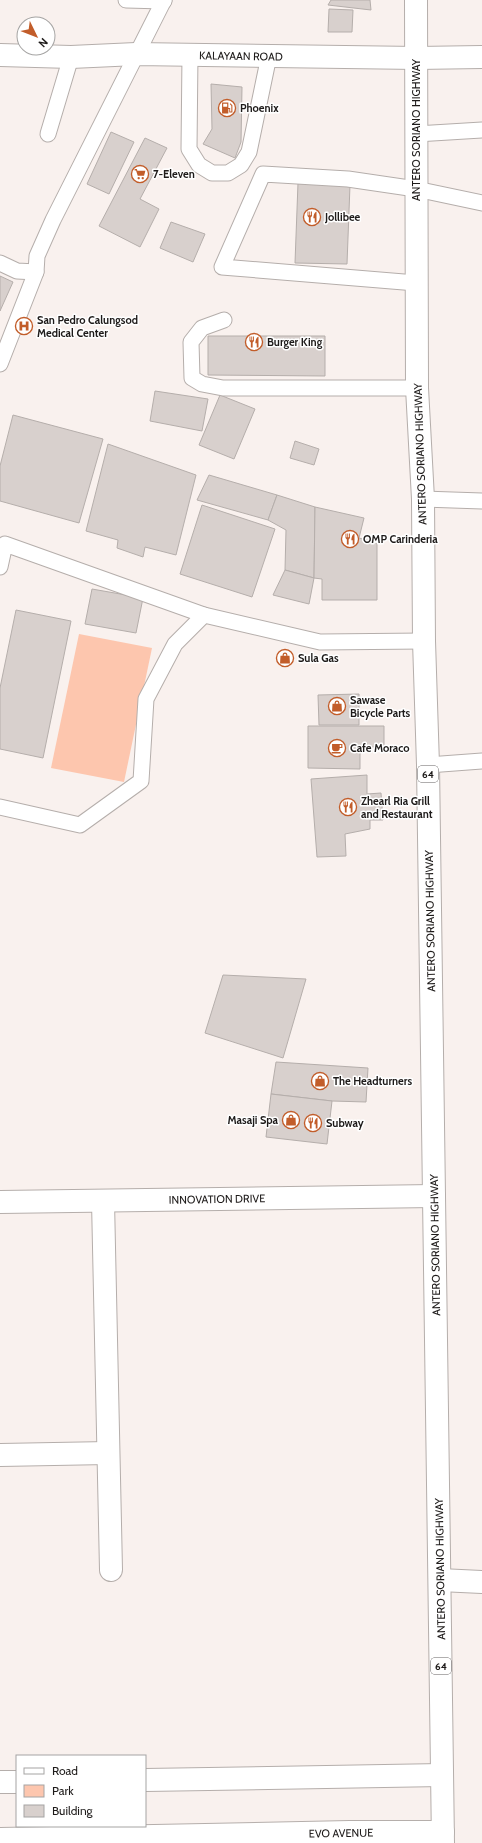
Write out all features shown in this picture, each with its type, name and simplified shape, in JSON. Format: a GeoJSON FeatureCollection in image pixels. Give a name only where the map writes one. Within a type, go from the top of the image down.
{"type":"FeatureCollection","features":[{"type":"Feature","properties":{"kind":"main road","name":"ANTERO SORIANO HIGHWAY"},"geometry":{"type":"LineString","coordinates":[[416,0],[417,388],[423,499],[424,641],[428,765],[443,1837]]}},
{"type":"Feature","properties":{"kind":"main road","name":"KALAYAAN ROAD"},"geometry":{"type":"LineString","coordinates":[[0,55],[71,57],[136,54],[417,58],[482,57]]}},
{"type":"Feature","properties":{"kind":"main road","name":"INNOVATION DRIVE"},"geometry":{"type":"LineString","coordinates":[[0,1202],[434,1196]]}},
{"type":"Feature","properties":{"kind":"main road"},"geometry":{"type":"LineString","coordinates":[[103,1201],[111,1570]]}},
{"type":"Feature","properties":{"kind":"main road"},"geometry":{"type":"LineString","coordinates":[[0,1455],[108,1453]]}},
{"type":"Feature","properties":{"kind":"main road"},"geometry":{"type":"LineString","coordinates":[[440,1580],[482,1582]]}},
{"type":"Feature","properties":{"kind":"main road"},"geometry":{"type":"LineString","coordinates":[[146,1780],[442,1775]]}},
{"type":"Feature","properties":{"kind":"main road"},"geometry":{"type":"LineString","coordinates":[[0,1782],[16,1782]]}},
{"type":"Feature","properties":{"kind":"main road","name":"EVO AVENUE"},"geometry":{"type":"LineString","coordinates":[[0,1839],[350,1832],[443,1837]]}},
{"type":"Feature","properties":{"kind":"lane"},"geometry":{"type":"LineString","coordinates":[[0,364],[36,272],[37,256],[164,0],[126,0]]}},
{"type":"Feature","properties":{"kind":"lane"},"geometry":{"type":"LineString","coordinates":[[190,55],[189,149],[199,165],[212,173],[228,173],[241,165],[249,152],[268,56]]}},
{"type":"Feature","properties":{"kind":"lane"},"geometry":{"type":"LineString","coordinates":[[48,134],[71,57]]}},
{"type":"Feature","properties":{"kind":"lane"},"geometry":{"type":"LineString","coordinates":[[416,134],[482,130]]}},
{"type":"Feature","properties":{"kind":"lane"},"geometry":{"type":"LineString","coordinates":[[416,283],[222,267],[263,174],[348,179],[416,189],[482,203]]}},
{"type":"Feature","properties":{"kind":"lane"},"geometry":{"type":"LineString","coordinates":[[0,263],[17,271],[36,272]]}},
{"type":"Feature","properties":{"kind":"lane"},"geometry":{"type":"LineString","coordinates":[[224,320],[202,328],[191,342],[192,378],[202,384],[223,388],[417,388]]}},
{"type":"Feature","properties":{"kind":"lane"},"geometry":{"type":"LineString","coordinates":[[423,499],[482,501]]}},
{"type":"Feature","properties":{"kind":"lane"},"geometry":{"type":"LineString","coordinates":[[0,567],[5,544],[204,615],[320,642],[424,641]]}},
{"type":"Feature","properties":{"kind":"lane"},"geometry":{"type":"LineString","coordinates":[[0,807],[80,825],[141,782],[146,699],[175,644],[204,615]]}},
{"type":"Feature","properties":{"kind":"lane"},"geometry":{"type":"LineString","coordinates":[[428,765],[482,761]]}},
{"type":"Feature","properties":{"kind":"green space"},"geometry":{"type":"Polygon","coordinates":[[[79,634],[152,648],[124,782],[51,768],[79,634]]]}},
{"type":"Feature","properties":{"kind":"building"},"geometry":{"type":"Polygon","coordinates":[[[331,0],[370,0],[371,10],[328,5],[331,0]]]}},
{"type":"Feature","properties":{"kind":"building"},"geometry":{"type":"Polygon","coordinates":[[[329,9],[353,10],[352,32],[328,32],[329,9]]]}},
{"type":"Feature","properties":{"kind":"building","name":"Phoenix"},"geometry":{"type":"Polygon","coordinates":[[[211,84],[242,87],[241,142],[235,158],[203,144],[212,129],[211,84]]]}},
{"type":"Feature","properties":{"kind":"building"},"geometry":{"type":"Polygon","coordinates":[[[111,132],[134,142],[109,194],[87,184],[111,132]]]}},
{"type":"Feature","properties":{"kind":"building","name":"7-Eleven"},"geometry":{"type":"Polygon","coordinates":[[[145,138],[167,148],[140,199],[159,209],[140,247],[99,226],[145,138]]]}},
{"type":"Feature","properties":{"kind":"building"},"geometry":{"type":"Polygon","coordinates":[[[298,183],[350,185],[347,264],[295,263],[298,183]]]}},
{"type":"Feature","properties":{"kind":"building"},"geometry":{"type":"Polygon","coordinates":[[[171,222],[205,234],[193,262],[160,248],[171,222]]]}},
{"type":"Feature","properties":{"kind":"building"},"geometry":{"type":"Polygon","coordinates":[[[0,276],[13,282],[0,311],[0,276]]]}},
{"type":"Feature","properties":{"kind":"building"},"geometry":{"type":"Polygon","coordinates":[[[208,336],[325,336],[325,376],[208,375],[208,336]]]}},
{"type":"Feature","properties":{"kind":"building"},"geometry":{"type":"Polygon","coordinates":[[[155,391],[208,399],[202,431],[150,421],[155,391]]]}},
{"type":"Feature","properties":{"kind":"building"},"geometry":{"type":"Polygon","coordinates":[[[220,395],[255,409],[234,459],[199,445],[220,395]]]}},
{"type":"Feature","properties":{"kind":"building"},"geometry":{"type":"Polygon","coordinates":[[[13,415],[103,439],[79,523],[0,501],[0,466],[13,415]]]}},
{"type":"Feature","properties":{"kind":"building"},"geometry":{"type":"Polygon","coordinates":[[[295,441],[319,449],[314,465],[290,458],[295,441]]]}},
{"type":"Feature","properties":{"kind":"building"},"geometry":{"type":"Polygon","coordinates":[[[108,444],[196,475],[176,555],[145,547],[143,557],[117,548],[118,540],[86,531],[108,444]]]}},
{"type":"Feature","properties":{"kind":"building"},"geometry":{"type":"Polygon","coordinates":[[[209,475],[277,495],[268,520],[197,500],[209,475]]]}},
{"type":"Feature","properties":{"kind":"building"},"geometry":{"type":"Polygon","coordinates":[[[277,495],[315,507],[314,578],[285,570],[286,530],[268,520],[277,495]]]}},
{"type":"Feature","properties":{"kind":"building"},"geometry":{"type":"Polygon","coordinates":[[[202,505],[275,529],[252,597],[180,574],[202,505]]]}},
{"type":"Feature","properties":{"kind":"building"},"geometry":{"type":"Polygon","coordinates":[[[315,507],[364,518],[359,538],[377,543],[377,600],[322,600],[322,579],[314,578],[315,507]]]}},
{"type":"Feature","properties":{"kind":"building"},"geometry":{"type":"Polygon","coordinates":[[[285,570],[314,578],[309,604],[273,595],[285,570]]]}},
{"type":"Feature","properties":{"kind":"building"},"geometry":{"type":"Polygon","coordinates":[[[92,589],[143,598],[136,633],[85,624],[92,589]]]}},
{"type":"Feature","properties":{"kind":"building"},"geometry":{"type":"Polygon","coordinates":[[[16,610],[71,621],[43,758],[0,749],[0,688],[16,610]]]}},
{"type":"Feature","properties":{"kind":"building"},"geometry":{"type":"Polygon","coordinates":[[[359,694],[359,725],[319,725],[318,695],[359,694]]]}},
{"type":"Feature","properties":{"kind":"building"},"geometry":{"type":"Polygon","coordinates":[[[308,726],[384,726],[384,747],[360,747],[360,769],[308,768],[308,726]]]}},
{"type":"Feature","properties":{"kind":"building","name":"Zhearl Ria Grill and Restaurant"},"geometry":{"type":"Polygon","coordinates":[[[367,775],[367,794],[381,793],[383,820],[370,820],[370,829],[345,834],[346,856],[317,857],[311,779],[367,775]]]}},
{"type":"Feature","properties":{"kind":"building"},"geometry":{"type":"Polygon","coordinates":[[[223,975],[306,979],[283,1058],[205,1033],[223,975]]]}},
{"type":"Feature","properties":{"kind":"building","name":"The Headturners"},"geometry":{"type":"Polygon","coordinates":[[[276,1062],[368,1068],[366,1102],[332,1101],[271,1094],[276,1062]]]}},
{"type":"Feature","properties":{"kind":"building"},"geometry":{"type":"Polygon","coordinates":[[[271,1094],[332,1101],[327,1144],[266,1137],[271,1094]]]}},
{"type":"Feature","properties":{"kind":"place","name":"Phoenix"},"geometry":{"type":"Point","coordinates":[227,108]}},
{"type":"Feature","properties":{"kind":"place","name":"7-Eleven"},"geometry":{"type":"Point","coordinates":[140,174]}},
{"type":"Feature","properties":{"kind":"place","name":"Jollibee"},"geometry":{"type":"Point","coordinates":[312,217]}},
{"type":"Feature","properties":{"kind":"place","name":"San Pedro Calungsod Medical Center"},"geometry":{"type":"Point","coordinates":[24,326]}},
{"type":"Feature","properties":{"kind":"place","name":"Burger King"},"geometry":{"type":"Point","coordinates":[254,342]}},
{"type":"Feature","properties":{"kind":"place","name":"OMP Carinderia"},"geometry":{"type":"Point","coordinates":[350,539]}},
{"type":"Feature","properties":{"kind":"place","name":"Sula Gas"},"geometry":{"type":"Point","coordinates":[285,658]}},
{"type":"Feature","properties":{"kind":"place","name":"Sawase Bicycle Parts"},"geometry":{"type":"Point","coordinates":[337,706]}},
{"type":"Feature","properties":{"kind":"place","name":"Cafe Moraco"},"geometry":{"type":"Point","coordinates":[337,748]}},
{"type":"Feature","properties":{"kind":"place","name":"Zhearl Ria Grill and Restaurant"},"geometry":{"type":"Point","coordinates":[348,807]}},
{"type":"Feature","properties":{"kind":"place","name":"The Headturners"},"geometry":{"type":"Point","coordinates":[320,1081]}},
{"type":"Feature","properties":{"kind":"place","name":"Masaji Spa"},"geometry":{"type":"Point","coordinates":[291,1120]}},
{"type":"Feature","properties":{"kind":"place","name":"Subway"},"geometry":{"type":"Point","coordinates":[313,1123]}}]}
